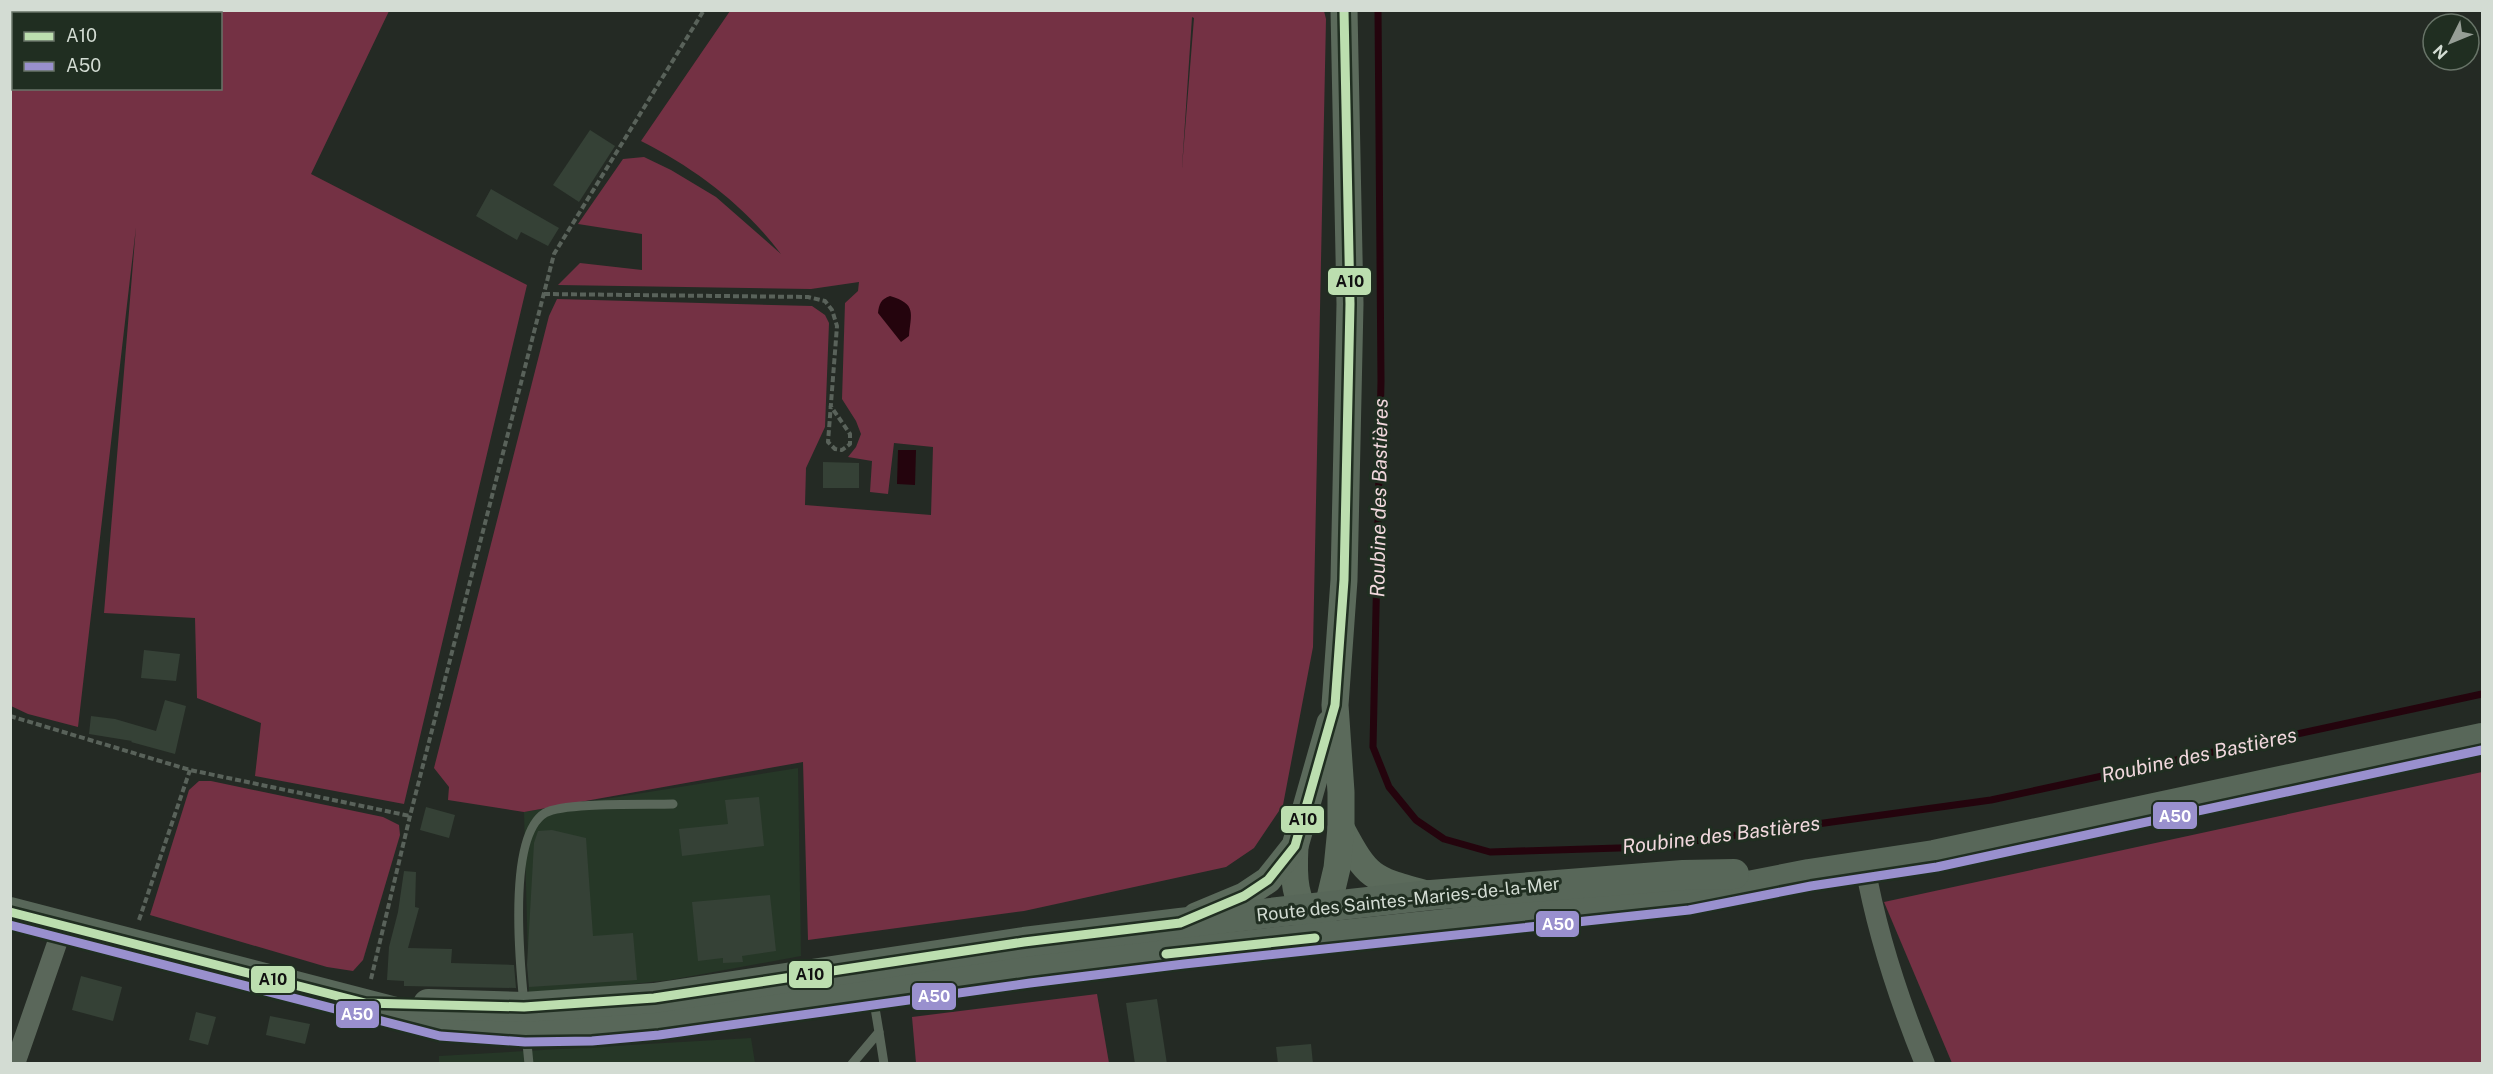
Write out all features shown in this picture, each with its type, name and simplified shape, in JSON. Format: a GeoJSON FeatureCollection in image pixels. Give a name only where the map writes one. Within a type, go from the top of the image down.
{"type":"FeatureCollection","features":[{"type":"Feature","properties":{"kind":"main road"},"geometry":{"type":"LineString","coordinates":[[1315,938],[1314,908],[1337,868],[1341,828],[1335,705],[1344,580],[1350,304],[1344,10]]}},
{"type":"Feature","properties":{"kind":"main road"},"geometry":{"type":"LineString","coordinates":[[1314,908],[1293,879],[1295,846],[1335,705]]}},
{"type":"Feature","properties":{"kind":"main road","name":"Route des Saintes-Maries-de-la-Mer"},"geometry":{"type":"LineString","coordinates":[[10,912],[365,1003],[525,1018],[588,1005],[655,1011],[871,978],[1024,942],[1181,938],[1315,938],[1687,897],[1809,874],[1934,855],[2482,738]]}},
{"type":"Feature","properties":{"kind":"main road"},"geometry":{"type":"LineString","coordinates":[[1341,828],[1359,862],[1372,876],[1390,884],[1431,895]]}},
{"type":"Feature","properties":{"kind":"main road"},"geometry":{"type":"LineString","coordinates":[[1181,938],[1268,880],[1295,846]]}},
{"type":"Feature","properties":{"kind":"main road","name":"Route des Saintes-Maries-de-la-Mer"},"geometry":{"type":"LineString","coordinates":[[1181,938],[1314,908],[1431,895],[1683,875],[1809,874]]}},
{"type":"Feature","properties":{"kind":"street"},"geometry":{"type":"LineString","coordinates":[[1865,866],[1879,931],[1895,986],[1925,1064]]}},
{"type":"Feature","properties":{"kind":"street"},"geometry":{"type":"LineString","coordinates":[[15,1064],[63,926]]}},
{"type":"Feature","properties":{"kind":"lane"},"geometry":{"type":"LineString","coordinates":[[529,1064],[517,928],[524,850],[530,829],[544,814],[561,808],[673,804]]}},
{"type":"Feature","properties":{"kind":"lane"},"geometry":{"type":"LineString","coordinates":[[871,978],[884,1064]]}},
{"type":"Feature","properties":{"kind":"lane"},"geometry":{"type":"LineString","coordinates":[[852,1064],[879,1032]]}},
{"type":"Feature","properties":{"kind":"path"},"geometry":{"type":"LineString","coordinates":[[365,1003],[410,816],[554,254],[704,10]]}},
{"type":"Feature","properties":{"kind":"path"},"geometry":{"type":"LineString","coordinates":[[544,294],[808,297],[825,301],[832,310],[837,326],[830,405],[828,442],[834,449],[842,450],[850,444],[850,434],[830,405]]}},
{"type":"Feature","properties":{"kind":"path"},"geometry":{"type":"LineString","coordinates":[[10,716],[190,770],[410,816]]}},
{"type":"Feature","properties":{"kind":"path"},"geometry":{"type":"LineString","coordinates":[[131,944],[190,770]]}},
{"type":"Feature","properties":{"kind":"shaded area"},"geometry":{"type":"Polygon","coordinates":[[[10,11],[389,11],[311,174],[527,285],[404,804],[255,776],[261,723],[197,698],[195,618],[104,613],[136,227],[78,727],[28,714],[11,706],[10,11]]]}},
{"type":"Feature","properties":{"kind":"shaded area"},"geometry":{"type":"Polygon","coordinates":[[[730,11],[1324,11],[1326,19],[1313,647],[1283,805],[1254,848],[1226,867],[1024,911],[808,940],[803,762],[524,812],[448,800],[449,787],[434,768],[549,316],[557,299],[812,306],[825,315],[829,323],[825,427],[806,468],[805,505],[931,515],[933,447],[894,443],[888,494],[870,492],[872,461],[848,457],[856,447],[861,434],[856,421],[842,399],[845,303],[858,291],[859,282],[811,289],[558,285],[580,263],[642,270],[642,234],[578,224],[623,159],[644,157],[716,197],[781,254],[751,219],[717,189],[681,163],[641,141],[730,11]],[[1192,17],[1182,168],[1194,18],[1192,17]]]}},
{"type":"Feature","properties":{"kind":"shaded area"},"geometry":{"type":"Polygon","coordinates":[[[890,296],[905,302],[910,310],[909,336],[901,342],[878,313],[881,302],[890,296]]]}},
{"type":"Feature","properties":{"kind":"shaded area"},"geometry":{"type":"Polygon","coordinates":[[[898,450],[916,450],[915,485],[897,484],[898,450]]]}},
{"type":"Feature","properties":{"kind":"shaded area"},"geometry":{"type":"Polygon","coordinates":[[[798,768],[801,956],[670,980],[529,995],[524,812],[798,768]]]}},
{"type":"Feature","properties":{"kind":"shaded area"},"geometry":{"type":"Polygon","coordinates":[[[2482,772],[2482,1063],[1952,1063],[1884,902],[2482,772]]]}},
{"type":"Feature","properties":{"kind":"shaded area"},"geometry":{"type":"Polygon","coordinates":[[[199,781],[211,781],[383,817],[399,825],[400,835],[363,960],[353,971],[327,967],[150,915],[189,790],[199,781]]]}},
{"type":"Feature","properties":{"kind":"shaded area"},"geometry":{"type":"Polygon","coordinates":[[[1097,994],[1109,1063],[916,1063],[912,1017],[1097,994]]]}},
{"type":"Feature","properties":{"kind":"shaded area"},"geometry":{"type":"Polygon","coordinates":[[[751,1038],[755,1063],[439,1064],[439,1056],[751,1038]]]}},
{"type":"Feature","properties":{"kind":"building"},"geometry":{"type":"Polygon","coordinates":[[[590,130],[615,146],[579,202],[553,185],[590,130]]]}},
{"type":"Feature","properties":{"kind":"building"},"geometry":{"type":"Polygon","coordinates":[[[491,189],[559,228],[548,246],[521,232],[517,240],[476,216],[491,189]]]}},
{"type":"Feature","properties":{"kind":"building"},"geometry":{"type":"Polygon","coordinates":[[[823,462],[859,463],[859,488],[823,488],[823,462]]]}},
{"type":"Feature","properties":{"kind":"building"},"geometry":{"type":"Polygon","coordinates":[[[144,650],[180,654],[176,681],[141,678],[144,650]]]}},
{"type":"Feature","properties":{"kind":"building"},"geometry":{"type":"Polygon","coordinates":[[[165,700],[186,706],[175,754],[132,741],[89,734],[91,716],[115,719],[156,731],[165,700]]]}},
{"type":"Feature","properties":{"kind":"building"},"geometry":{"type":"Polygon","coordinates":[[[759,797],[764,846],[682,856],[679,829],[728,824],[725,800],[759,797]]]}},
{"type":"Feature","properties":{"kind":"building"},"geometry":{"type":"Polygon","coordinates":[[[426,807],[455,815],[449,838],[420,830],[426,807]]]}},
{"type":"Feature","properties":{"kind":"building"},"geometry":{"type":"Polygon","coordinates":[[[552,830],[586,838],[593,936],[633,933],[637,980],[529,987],[527,965],[534,843],[538,831],[552,830]]]}},
{"type":"Feature","properties":{"kind":"building"},"geometry":{"type":"Polygon","coordinates":[[[404,871],[416,872],[415,907],[419,908],[408,948],[452,949],[451,963],[514,965],[516,988],[404,986],[404,981],[387,980],[389,947],[398,912],[404,871]]]}},
{"type":"Feature","properties":{"kind":"building"},"geometry":{"type":"Polygon","coordinates":[[[770,895],[776,951],[742,956],[743,962],[723,963],[723,958],[698,961],[692,902],[770,895]]]}},
{"type":"Feature","properties":{"kind":"building"},"geometry":{"type":"Polygon","coordinates":[[[81,976],[122,987],[113,1021],[72,1010],[81,976]]]}},
{"type":"Feature","properties":{"kind":"building"},"geometry":{"type":"Polygon","coordinates":[[[1157,999],[1167,1064],[1135,1064],[1126,1003],[1157,999]]]}},
{"type":"Feature","properties":{"kind":"building"},"geometry":{"type":"Polygon","coordinates":[[[196,1012],[216,1017],[208,1045],[189,1040],[196,1012]]]}},
{"type":"Feature","properties":{"kind":"building"},"geometry":{"type":"Polygon","coordinates":[[[270,1016],[310,1024],[305,1044],[266,1035],[270,1016]]]}},
{"type":"Feature","properties":{"kind":"building"},"geometry":{"type":"Polygon","coordinates":[[[1311,1044],[1313,1064],[1278,1064],[1276,1047],[1311,1044]]]}},
{"type":"Feature","properties":{"kind":"waterway","name":"Roubine des Bastières"},"geometry":{"type":"LineString","coordinates":[[1378,10],[1381,381],[1373,747],[1389,787],[1416,820],[1444,839],[1490,852],[1650,847],[1991,800],[2482,694]]}},
{"type":"Feature","properties":{"kind":"transit line","name":"A10"},"geometry":{"type":"LineString","coordinates":[[10,912],[365,1003],[524,1007],[654,998],[1024,942],[1180,923],[1244,896],[1268,880],[1295,846],[1335,705],[1344,580],[1350,304],[1344,10]]}},
{"type":"Feature","properties":{"kind":"transit line","name":"A50"},"geometry":{"type":"LineString","coordinates":[[10,925],[440,1036],[525,1042],[592,1041],[659,1035],[1030,983],[1184,964],[1689,910],[1811,886],[1937,867],[2482,750]]}},
{"type":"Feature","properties":{"kind":"transit line","name":"A10"},"geometry":{"type":"LineString","coordinates":[[1166,954],[1315,938]]}}]}
